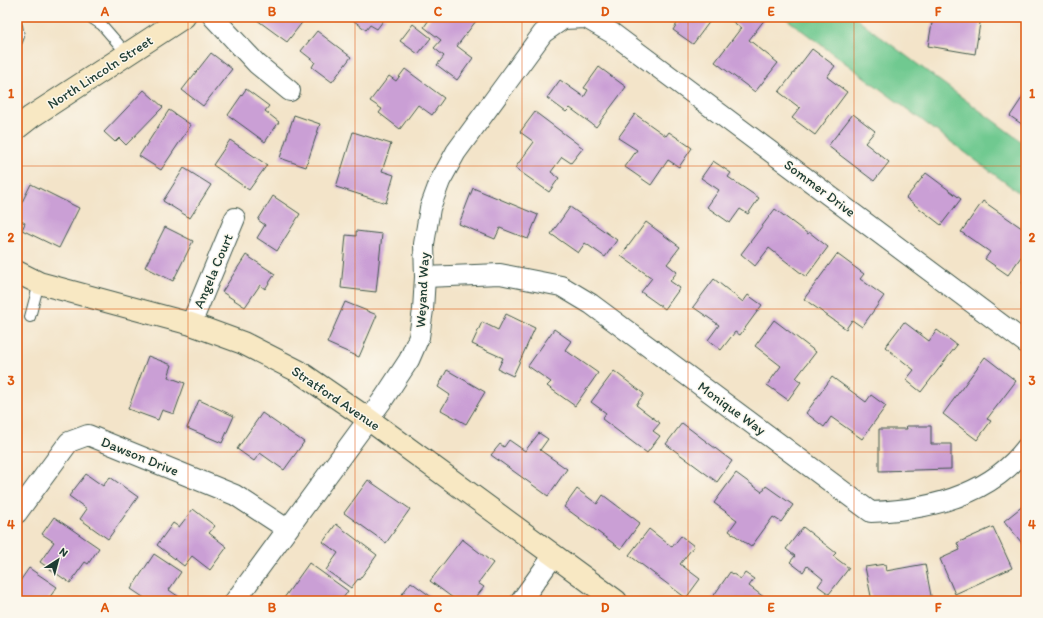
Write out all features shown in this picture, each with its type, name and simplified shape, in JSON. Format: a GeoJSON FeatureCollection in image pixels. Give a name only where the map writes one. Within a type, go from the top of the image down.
{"type":"FeatureCollection","features":[{"type":"Feature","properties":{"kind":"street","name":"North Lincoln Street"},"geometry":{"type":"LineString","coordinates":[[17,128],[37,112],[128,55],[184,17]]}},
{"type":"Feature","properties":{"kind":"street"},"geometry":{"type":"LineString","coordinates":[[213,17],[257,64],[290,91]]}},
{"type":"Feature","properties":{"kind":"street","name":"Weyand Way"},"geometry":{"type":"LineString","coordinates":[[235,601],[368,419],[409,360],[419,337],[423,310],[425,277],[424,244],[430,208],[440,181],[456,152],[543,33],[562,20],[586,18],[612,34]]}},
{"type":"Feature","properties":{"kind":"street","name":"Sommer Drive"},"geometry":{"type":"LineString","coordinates":[[612,34],[1026,343]]}},
{"type":"Feature","properties":{"kind":"street","name":"Angela Court"},"geometry":{"type":"LineString","coordinates":[[191,324],[235,218]]}},
{"type":"Feature","properties":{"kind":"street","name":"Stratford Avenue"},"geometry":{"type":"LineString","coordinates":[[17,272],[39,283],[191,324],[243,342],[298,371],[368,419],[616,601]]}},
{"type":"Feature","properties":{"kind":"street","name":"Monique Way"},"geometry":{"type":"LineString","coordinates":[[425,277],[500,274],[561,286],[591,304],[871,512],[901,511],[951,500],[988,483],[1015,463],[1026,448]]}},
{"type":"Feature","properties":{"kind":"street","name":"Dawson Drive"},"geometry":{"type":"LineString","coordinates":[[17,514],[69,442],[88,435],[235,495],[287,529]]}},
{"type":"Feature","properties":{"kind":"street"},"geometry":{"type":"LineString","coordinates":[[521,601],[554,555]]}},
{"type":"Feature","properties":{"kind":"lane"},"geometry":{"type":"LineString","coordinates":[[90,17],[102,25],[128,55]]}},
{"type":"Feature","properties":{"kind":"lane"},"geometry":{"type":"LineString","coordinates":[[17,26],[19,36],[17,41]]}},
{"type":"Feature","properties":{"kind":"lane"},"geometry":{"type":"LineString","coordinates":[[30,317],[39,283]]}},
{"type":"Feature","properties":{"kind":"green space"},"geometry":{"type":"Polygon","coordinates":[[[784,17],[854,17],[1026,145],[1026,198],[784,17]]]}},
{"type":"Feature","properties":{"kind":"building"},"geometry":{"type":"Polygon","coordinates":[[[253,17],[300,17],[304,20],[287,42],[253,17]]]}},
{"type":"Feature","properties":{"kind":"building"},"geometry":{"type":"Polygon","coordinates":[[[349,17],[386,17],[377,29],[370,25],[366,30],[349,17]]]}},
{"type":"Feature","properties":{"kind":"building"},"geometry":{"type":"Polygon","coordinates":[[[431,17],[479,17],[457,46],[473,58],[457,80],[437,65],[444,56],[434,48],[441,40],[424,27],[431,17]]]}},
{"type":"Feature","properties":{"kind":"building"},"geometry":{"type":"Polygon","coordinates":[[[672,17],[713,17],[693,44],[673,30],[678,22],[672,17]]]}},
{"type":"Feature","properties":{"kind":"building"},"geometry":{"type":"Polygon","coordinates":[[[727,17],[762,17],[765,19],[749,40],[778,63],[755,92],[715,62],[741,28],[727,17]]]}},
{"type":"Feature","properties":{"kind":"building"},"geometry":{"type":"Polygon","coordinates":[[[933,17],[981,17],[975,54],[928,46],[933,17]]]}},
{"type":"Feature","properties":{"kind":"building"},"geometry":{"type":"Polygon","coordinates":[[[413,24],[431,38],[418,54],[400,41],[413,24]]]}},
{"type":"Feature","properties":{"kind":"building"},"geometry":{"type":"Polygon","coordinates":[[[317,31],[351,57],[332,82],[312,67],[315,62],[301,51],[317,31]]]}},
{"type":"Feature","properties":{"kind":"building"},"geometry":{"type":"Polygon","coordinates":[[[812,49],[835,66],[827,77],[847,92],[815,135],[792,118],[800,108],[779,92],[812,49]]]}},
{"type":"Feature","properties":{"kind":"building"},"geometry":{"type":"Polygon","coordinates":[[[211,53],[232,69],[203,106],[182,90],[211,53]]]}},
{"type":"Feature","properties":{"kind":"building"},"geometry":{"type":"Polygon","coordinates":[[[599,67],[626,87],[596,127],[570,108],[566,112],[547,98],[560,80],[584,97],[588,90],[584,88],[599,67]]]}},
{"type":"Feature","properties":{"kind":"building"},"geometry":{"type":"Polygon","coordinates":[[[405,69],[444,98],[432,115],[418,105],[400,129],[379,113],[382,109],[370,101],[389,76],[396,81],[405,69]]]}},
{"type":"Feature","properties":{"kind":"building"},"geometry":{"type":"Polygon","coordinates":[[[246,89],[269,106],[265,111],[279,122],[265,142],[228,115],[246,89]]]}},
{"type":"Feature","properties":{"kind":"building"},"geometry":{"type":"Polygon","coordinates":[[[144,90],[163,107],[126,145],[119,138],[115,142],[104,132],[144,90]]]}},
{"type":"Feature","properties":{"kind":"building"},"geometry":{"type":"Polygon","coordinates":[[[1026,92],[1026,127],[1010,116],[1026,92]]]}},
{"type":"Feature","properties":{"kind":"building"},"geometry":{"type":"Polygon","coordinates":[[[169,110],[191,125],[161,170],[139,156],[169,110]]]}},
{"type":"Feature","properties":{"kind":"building"},"geometry":{"type":"Polygon","coordinates":[[[535,112],[583,148],[571,163],[562,157],[551,172],[559,178],[549,192],[515,168],[534,142],[520,132],[535,112]]]}},
{"type":"Feature","properties":{"kind":"building"},"geometry":{"type":"Polygon","coordinates":[[[635,114],[666,136],[669,132],[692,148],[679,167],[668,160],[651,185],[625,167],[637,150],[618,138],[635,114]]]}},
{"type":"Feature","properties":{"kind":"building"},"geometry":{"type":"Polygon","coordinates":[[[853,114],[875,131],[865,143],[889,162],[874,181],[828,146],[853,114]]]}},
{"type":"Feature","properties":{"kind":"building"},"geometry":{"type":"Polygon","coordinates":[[[294,115],[320,124],[306,167],[280,158],[294,115]]]}},
{"type":"Feature","properties":{"kind":"building"},"geometry":{"type":"Polygon","coordinates":[[[353,132],[391,144],[382,171],[394,175],[386,203],[336,187],[353,132]]]}},
{"type":"Feature","properties":{"kind":"building"},"geometry":{"type":"Polygon","coordinates":[[[230,140],[267,165],[249,190],[213,165],[230,140]]]}},
{"type":"Feature","properties":{"kind":"building"},"geometry":{"type":"Polygon","coordinates":[[[713,161],[731,173],[728,177],[759,198],[748,214],[740,209],[730,223],[707,207],[719,190],[701,178],[713,161]]]}},
{"type":"Feature","properties":{"kind":"building"},"geometry":{"type":"Polygon","coordinates":[[[184,168],[211,185],[190,218],[163,201],[184,168]]]}},
{"type":"Feature","properties":{"kind":"building"},"geometry":{"type":"Polygon","coordinates":[[[926,173],[961,199],[941,225],[906,198],[926,173]]]}},
{"type":"Feature","properties":{"kind":"building"},"geometry":{"type":"Polygon","coordinates":[[[31,184],[79,208],[59,248],[22,230],[25,223],[17,219],[17,212],[31,184]]]}},
{"type":"Feature","properties":{"kind":"building"},"geometry":{"type":"Polygon","coordinates":[[[473,188],[538,215],[528,239],[500,228],[495,239],[459,224],[473,188]]]}},
{"type":"Feature","properties":{"kind":"building"},"geometry":{"type":"Polygon","coordinates":[[[273,196],[300,214],[277,251],[257,238],[265,225],[258,220],[273,196]]]}},
{"type":"Feature","properties":{"kind":"building"},"geometry":{"type":"Polygon","coordinates":[[[983,201],[1026,231],[1026,250],[1008,275],[985,259],[990,252],[961,232],[983,201]]]}},
{"type":"Feature","properties":{"kind":"building"},"geometry":{"type":"Polygon","coordinates":[[[570,207],[617,240],[605,257],[585,243],[578,253],[551,234],[570,207]]]}},
{"type":"Feature","properties":{"kind":"building"},"geometry":{"type":"Polygon","coordinates":[[[775,209],[828,247],[806,277],[769,248],[755,266],[741,254],[775,209]]]}},
{"type":"Feature","properties":{"kind":"building"},"geometry":{"type":"Polygon","coordinates":[[[646,222],[680,247],[667,264],[677,272],[670,281],[680,288],[665,309],[641,292],[652,278],[621,256],[646,222]]]}},
{"type":"Feature","properties":{"kind":"building"},"geometry":{"type":"Polygon","coordinates":[[[165,227],[193,241],[173,281],[145,267],[165,227]]]}},
{"type":"Feature","properties":{"kind":"building"},"geometry":{"type":"Polygon","coordinates":[[[356,231],[382,234],[376,292],[341,288],[346,235],[356,236],[356,231]]]}},
{"type":"Feature","properties":{"kind":"building"},"geometry":{"type":"Polygon","coordinates":[[[837,254],[864,274],[860,279],[884,296],[862,327],[852,320],[846,329],[804,299],[837,254]]]}},
{"type":"Feature","properties":{"kind":"building"},"geometry":{"type":"Polygon","coordinates":[[[246,255],[275,274],[265,289],[260,285],[245,307],[222,292],[246,255]]]}},
{"type":"Feature","properties":{"kind":"building"},"geometry":{"type":"Polygon","coordinates":[[[1026,277],[1026,287],[1022,283],[1026,277]]]}},
{"type":"Feature","properties":{"kind":"building"},"geometry":{"type":"Polygon","coordinates":[[[714,279],[743,302],[748,295],[762,305],[740,335],[735,332],[721,350],[708,340],[719,325],[693,307],[714,279]]]}},
{"type":"Feature","properties":{"kind":"building"},"geometry":{"type":"Polygon","coordinates":[[[345,302],[377,315],[359,357],[327,343],[345,302]]]}},
{"type":"Feature","properties":{"kind":"building"},"geometry":{"type":"Polygon","coordinates":[[[506,314],[535,328],[513,376],[498,369],[503,358],[472,344],[482,322],[498,330],[506,314]]]}},
{"type":"Feature","properties":{"kind":"building"},"geometry":{"type":"Polygon","coordinates":[[[774,320],[816,352],[796,378],[801,382],[788,400],[767,385],[781,366],[755,346],[774,320]]]}},
{"type":"Feature","properties":{"kind":"building"},"geometry":{"type":"Polygon","coordinates":[[[904,322],[929,341],[937,330],[957,345],[921,392],[906,380],[914,370],[885,347],[904,322]]]}},
{"type":"Feature","properties":{"kind":"building"},"geometry":{"type":"Polygon","coordinates":[[[554,329],[571,341],[565,350],[598,373],[575,406],[547,386],[551,382],[528,366],[554,329]]]}},
{"type":"Feature","properties":{"kind":"building"},"geometry":{"type":"Polygon","coordinates":[[[148,356],[172,365],[168,377],[185,383],[174,414],[162,410],[158,420],[128,409],[148,356]]]}},
{"type":"Feature","properties":{"kind":"building"},"geometry":{"type":"Polygon","coordinates":[[[985,357],[1016,381],[987,419],[991,421],[977,440],[943,414],[985,357]]]}},
{"type":"Feature","properties":{"kind":"building"},"geometry":{"type":"Polygon","coordinates":[[[447,370],[485,392],[466,424],[441,410],[450,395],[438,387],[447,370]]]}},
{"type":"Feature","properties":{"kind":"building"},"geometry":{"type":"Polygon","coordinates":[[[614,371],[644,394],[636,405],[660,423],[653,431],[660,436],[647,453],[602,419],[606,413],[591,402],[614,371]]]}},
{"type":"Feature","properties":{"kind":"building"},"geometry":{"type":"Polygon","coordinates":[[[832,377],[866,402],[871,395],[886,406],[862,439],[831,417],[824,427],[806,413],[832,377]]]}},
{"type":"Feature","properties":{"kind":"building"},"geometry":{"type":"Polygon","coordinates":[[[199,400],[234,416],[222,443],[187,428],[199,400]]]}},
{"type":"Feature","properties":{"kind":"building"},"geometry":{"type":"Polygon","coordinates":[[[262,413],[304,442],[284,470],[260,453],[254,461],[237,449],[262,413]]]}},
{"type":"Feature","properties":{"kind":"building"},"geometry":{"type":"Polygon","coordinates":[[[682,423],[732,461],[717,482],[666,444],[682,423]]]}},
{"type":"Feature","properties":{"kind":"building"},"geometry":{"type":"Polygon","coordinates":[[[906,426],[931,426],[931,444],[951,444],[951,469],[879,471],[879,429],[907,429],[906,426]]]}},
{"type":"Feature","properties":{"kind":"building"},"geometry":{"type":"Polygon","coordinates":[[[539,433],[548,439],[540,450],[567,469],[548,496],[491,455],[500,444],[504,447],[509,440],[525,451],[539,433]]]}},
{"type":"Feature","properties":{"kind":"building"},"geometry":{"type":"Polygon","coordinates":[[[736,473],[762,492],[766,486],[793,505],[781,522],[773,517],[751,547],[729,531],[737,520],[714,503],[736,473]]]}},
{"type":"Feature","properties":{"kind":"building"},"geometry":{"type":"Polygon","coordinates":[[[86,474],[103,486],[110,477],[138,497],[108,539],[80,519],[87,509],[69,496],[86,474]]]}},
{"type":"Feature","properties":{"kind":"building"},"geometry":{"type":"Polygon","coordinates":[[[368,480],[410,509],[386,543],[344,513],[368,480]]]}},
{"type":"Feature","properties":{"kind":"building"},"geometry":{"type":"Polygon","coordinates":[[[577,489],[597,504],[603,495],[640,523],[621,549],[564,507],[577,489]]]}},
{"type":"Feature","properties":{"kind":"building"},"geometry":{"type":"Polygon","coordinates":[[[1024,505],[1026,508],[1026,548],[1004,521],[1024,505]]]}},
{"type":"Feature","properties":{"kind":"building"},"geometry":{"type":"Polygon","coordinates":[[[193,509],[215,526],[209,533],[227,547],[210,570],[192,556],[184,566],[157,545],[173,523],[179,527],[193,509]]]}},
{"type":"Feature","properties":{"kind":"building"},"geometry":{"type":"Polygon","coordinates":[[[54,517],[99,548],[88,564],[85,562],[70,583],[40,562],[54,542],[42,534],[54,517]]]}},
{"type":"Feature","properties":{"kind":"building"},"geometry":{"type":"Polygon","coordinates":[[[336,524],[377,555],[359,580],[358,579],[351,588],[326,570],[338,553],[323,542],[336,524]]]}},
{"type":"Feature","properties":{"kind":"building"},"geometry":{"type":"Polygon","coordinates":[[[803,527],[836,553],[833,556],[849,568],[829,594],[818,586],[823,579],[807,566],[803,572],[790,562],[795,556],[786,549],[803,527]]]}},
{"type":"Feature","properties":{"kind":"building"},"geometry":{"type":"Polygon","coordinates":[[[993,527],[1012,568],[955,594],[940,559],[960,550],[957,543],[993,527]]]}},
{"type":"Feature","properties":{"kind":"building"},"geometry":{"type":"Polygon","coordinates":[[[649,529],[672,547],[681,536],[694,546],[680,564],[700,579],[686,598],[629,555],[649,529]]]}},
{"type":"Feature","properties":{"kind":"building"},"geometry":{"type":"Polygon","coordinates":[[[462,539],[493,563],[478,583],[484,587],[473,601],[457,601],[430,581],[462,539]]]}},
{"type":"Feature","properties":{"kind":"building"},"geometry":{"type":"Polygon","coordinates":[[[154,554],[181,572],[169,590],[185,601],[149,601],[131,589],[154,554]]]}},
{"type":"Feature","properties":{"kind":"building"},"geometry":{"type":"Polygon","coordinates":[[[309,563],[348,591],[341,601],[289,601],[284,598],[309,563]]]}},
{"type":"Feature","properties":{"kind":"building"},"geometry":{"type":"Polygon","coordinates":[[[885,564],[886,571],[925,564],[932,601],[906,601],[905,598],[890,601],[872,601],[865,567],[885,564]]]}},
{"type":"Feature","properties":{"kind":"building"},"geometry":{"type":"Polygon","coordinates":[[[29,568],[57,587],[47,601],[17,601],[17,579],[20,581],[29,568]]]}},
{"type":"Feature","properties":{"kind":"building"},"geometry":{"type":"Polygon","coordinates":[[[730,572],[741,579],[745,573],[754,579],[749,586],[765,598],[763,601],[710,601],[730,572]]]}},
{"type":"Feature","properties":{"kind":"building"},"geometry":{"type":"Polygon","coordinates":[[[411,582],[437,601],[397,601],[411,582]]]}}]}
